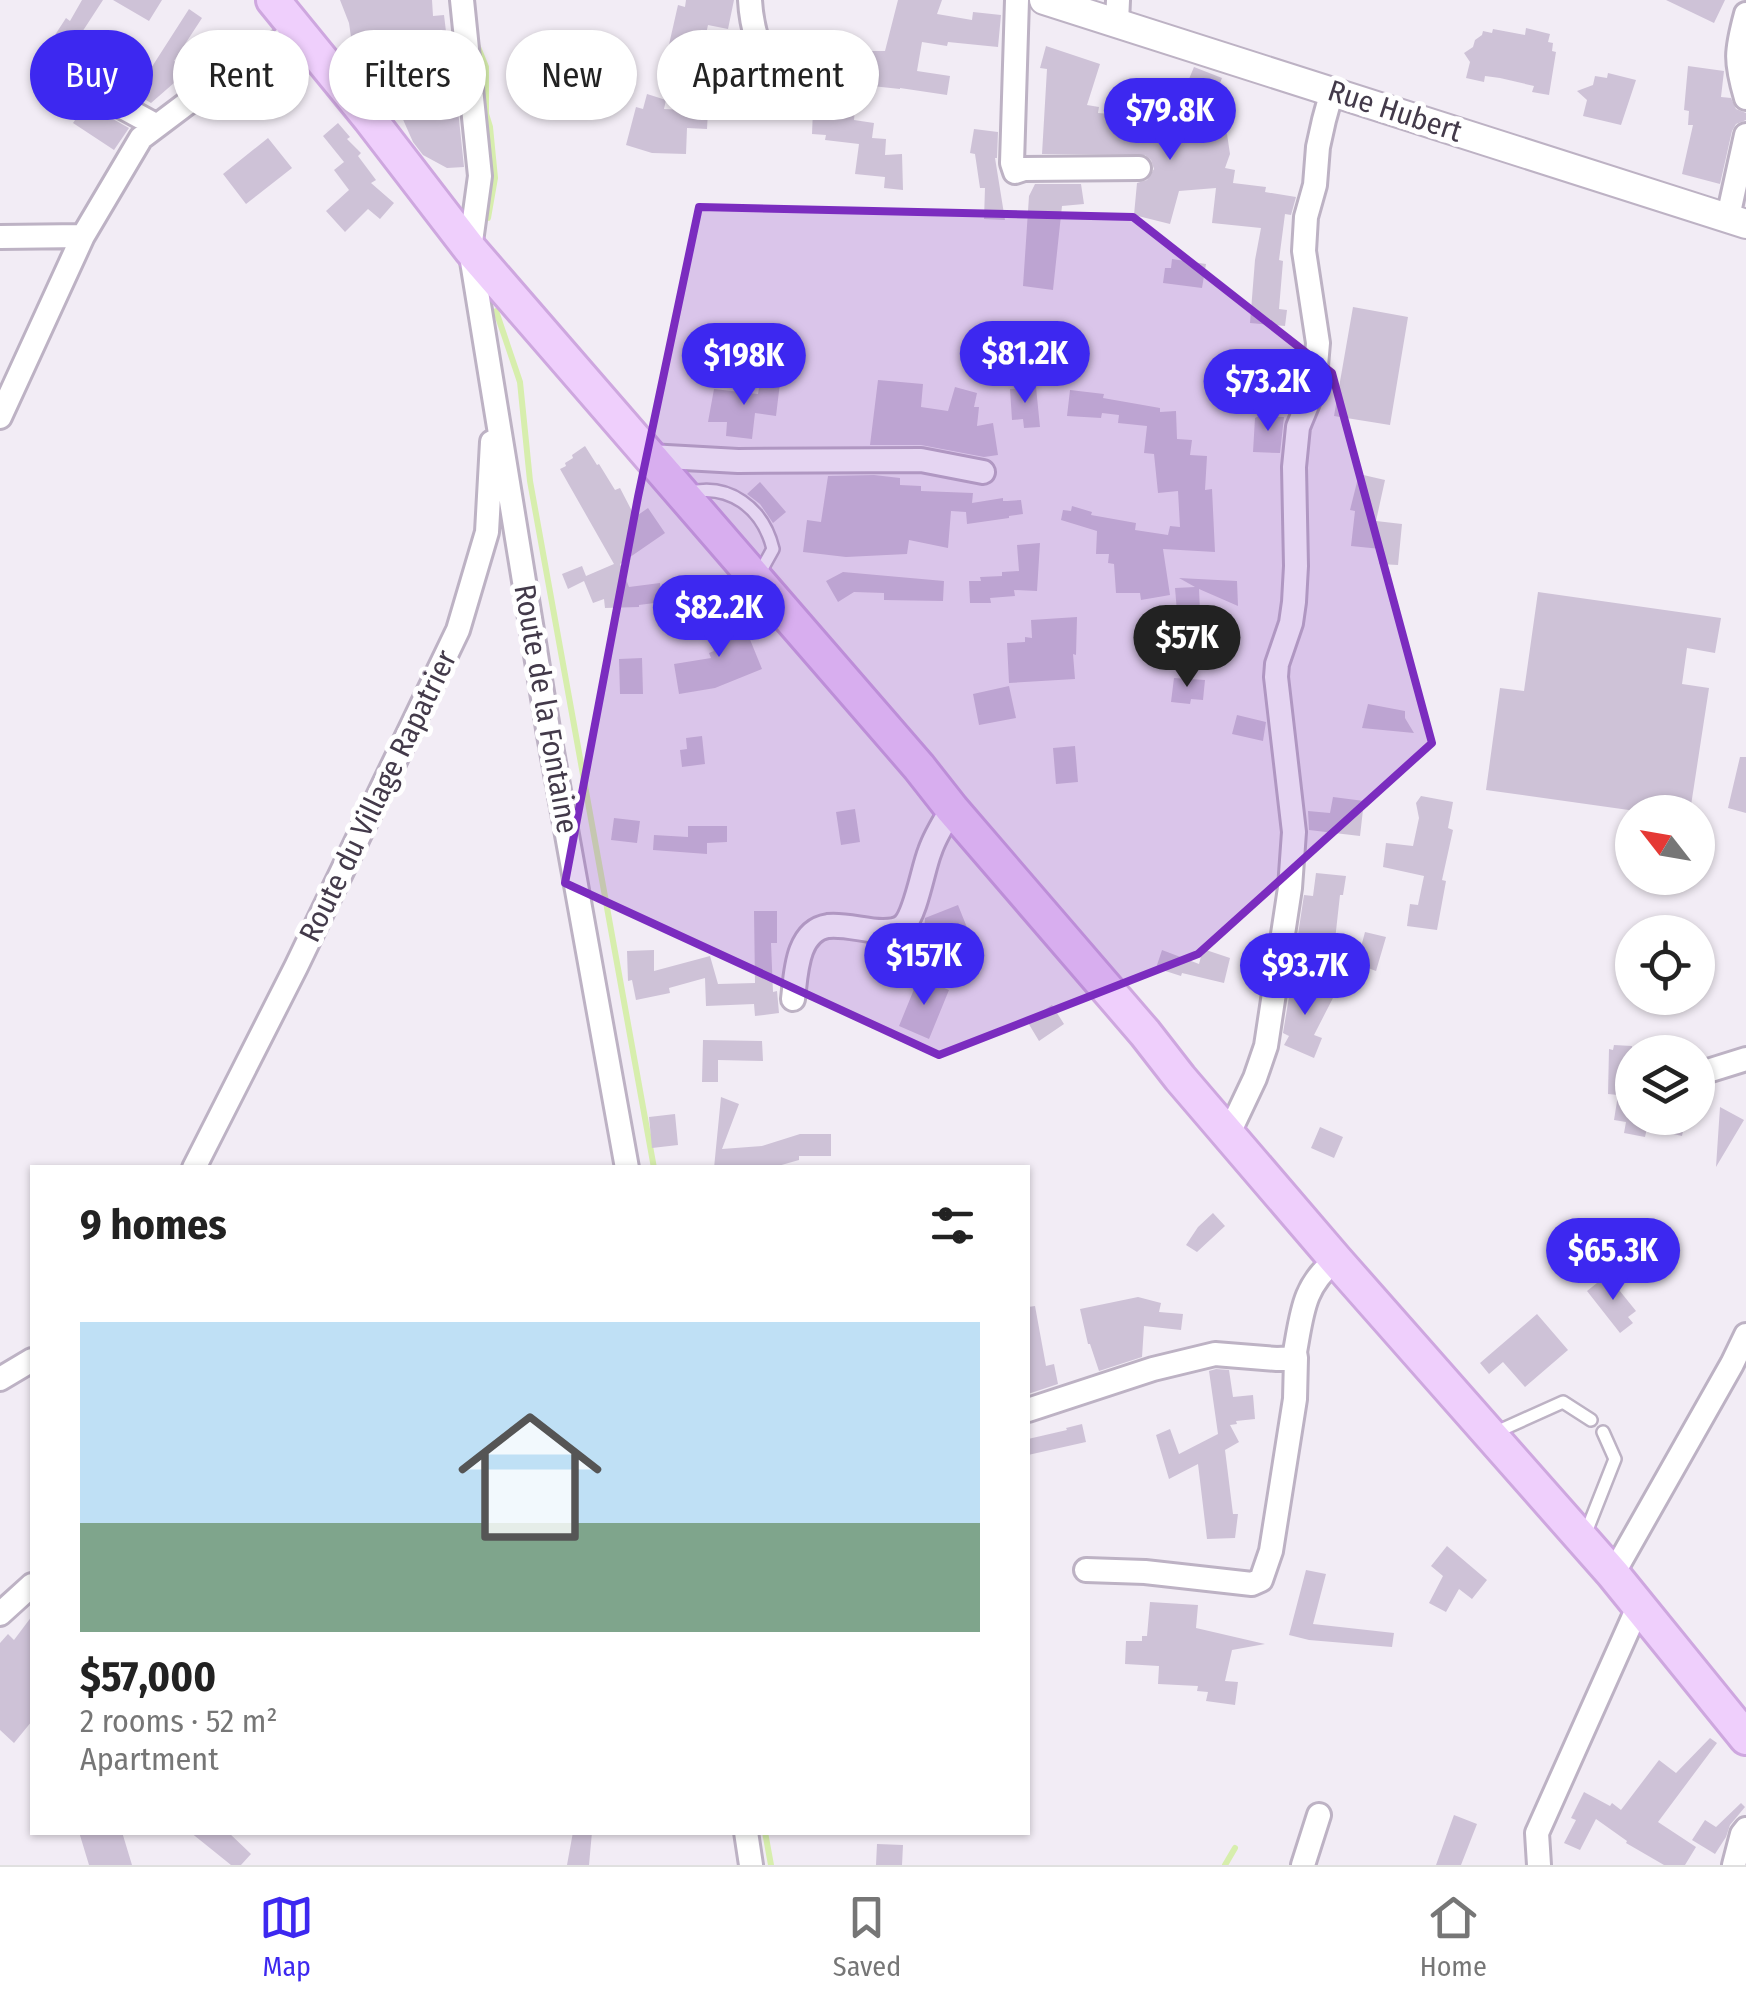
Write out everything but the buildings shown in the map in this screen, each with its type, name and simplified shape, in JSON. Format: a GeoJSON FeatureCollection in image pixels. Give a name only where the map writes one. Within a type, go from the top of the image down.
{"type":"FeatureCollection","features":[{"type":"Feature","properties":{"kind":"main road"},"geometry":{"type":"LineString","coordinates":[[272,0],[295,30]]}},
{"type":"Feature","properties":{"kind":"main road"},"geometry":{"type":"LineString","coordinates":[[309,46],[470,249],[919,767],[1336,1260],[1613,1574],[1746,1738]]}},
{"type":"Feature","properties":{"kind":"street","name":"Route de la Fontaine"},"geometry":{"type":"LineString","coordinates":[[462,0],[480,176],[470,249],[549,735],[626,1165]]}},
{"type":"Feature","properties":{"kind":"street"},"geometry":{"type":"LineString","coordinates":[[750,0],[756,30]]}},
{"type":"Feature","properties":{"kind":"street"},"geometry":{"type":"LineString","coordinates":[[1016,0],[1012,162],[1015,172],[1139,168]]}},
{"type":"Feature","properties":{"kind":"street","name":"Rue Hubert"},"geometry":{"type":"LineString","coordinates":[[1044,0],[1118,11],[1332,91],[1737,220]]}},
{"type":"Feature","properties":{"kind":"street"},"geometry":{"type":"LineString","coordinates":[[1746,14],[1737,67],[1746,98]]}},
{"type":"Feature","properties":{"kind":"street"},"geometry":{"type":"LineString","coordinates":[[1229,1134],[1266,1046],[1290,888],[1294,832],[1276,678],[1294,602],[1294,467],[1298,427],[1314,388],[1318,342],[1304,251],[1306,217],[1332,91]]}},
{"type":"Feature","properties":{"kind":"street"},"geometry":{"type":"LineString","coordinates":[[0,418],[83,236],[141,138],[173,114]]}},
{"type":"Feature","properties":{"kind":"street"},"geometry":{"type":"LineString","coordinates":[[146,120],[157,126]]}},
{"type":"Feature","properties":{"kind":"street"},"geometry":{"type":"LineString","coordinates":[[1737,220],[1746,136]]}},
{"type":"Feature","properties":{"kind":"street"},"geometry":{"type":"LineString","coordinates":[[0,237],[83,236]]}},
{"type":"Feature","properties":{"kind":"street","name":"Route du Village Rapatrier"},"geometry":{"type":"LineString","coordinates":[[196,1165],[458,630],[487,532],[496,404]]}},
{"type":"Feature","properties":{"kind":"street"},"geometry":{"type":"LineString","coordinates":[[650,456],[738,461],[921,460],[983,472]]}},
{"type":"Feature","properties":{"kind":"street"},"geometry":{"type":"LineString","coordinates":[[793,999],[798,958],[814,933],[829,926],[883,931],[904,926],[930,849],[952,809]]}},
{"type":"Feature","properties":{"kind":"street"},"geometry":{"type":"LineString","coordinates":[[1715,1069],[1746,1059]]}},
{"type":"Feature","properties":{"kind":"street"},"geometry":{"type":"LineString","coordinates":[[1086,1570],[1252,1584],[1261,1580],[1271,1552],[1295,1399],[1295,1355],[1303,1308],[1317,1277],[1336,1260]]}},
{"type":"Feature","properties":{"kind":"street"},"geometry":{"type":"LineString","coordinates":[[1613,1574],[1746,1334]]}},
{"type":"Feature","properties":{"kind":"street"},"geometry":{"type":"LineString","coordinates":[[1030,1409],[1153,1369],[1215,1354],[1277,1359],[1295,1355]]}},
{"type":"Feature","properties":{"kind":"street"},"geometry":{"type":"LineString","coordinates":[[0,1379],[30,1361]]}},
{"type":"Feature","properties":{"kind":"street"},"geometry":{"type":"LineString","coordinates":[[0,1614],[30,1587]]}},
{"type":"Feature","properties":{"kind":"street"},"geometry":{"type":"LineString","coordinates":[[1539,1865],[1537,1834],[1638,1605]]}},
{"type":"Feature","properties":{"kind":"street"},"geometry":{"type":"LineString","coordinates":[[1303,1865],[1318,1815]]}},
{"type":"Feature","properties":{"kind":"street"},"geometry":{"type":"LineString","coordinates":[[1734,1865],[1746,1829]]}},
{"type":"Feature","properties":{"kind":"street"},"geometry":{"type":"LineString","coordinates":[[747,1835],[752,1865]]}},
{"type":"Feature","properties":{"kind":"lane"},"geometry":{"type":"LineString","coordinates":[[1490,1435],[1563,1402],[1591,1420]]}},
{"type":"Feature","properties":{"kind":"lane"},"geometry":{"type":"LineString","coordinates":[[1583,1539],[1615,1459],[1603,1432]]}},
{"type":"Feature","properties":{"kind":"highlighted area"},"geometry":{"type":"Polygon","coordinates":[[[699,207],[1133,217],[1332,373],[1432,743],[1198,954],[939,1055],[565,883],[638,497],[699,207]]]}},
{"type":"Feature","properties":{"kind":"waterway"},"geometry":{"type":"LineString","coordinates":[[486,114],[495,178],[488,218]]}},
{"type":"Feature","properties":{"kind":"waterway"},"geometry":{"type":"LineString","coordinates":[[496,311],[520,382],[530,481],[653,1165]]}},
{"type":"Feature","properties":{"kind":"waterway"},"geometry":{"type":"LineString","coordinates":[[766,1835],[771,1865]]}},
{"type":"Feature","properties":{"kind":"waterway"},"geometry":{"type":"LineString","coordinates":[[1225,1865],[1235,1848]]}}]}
